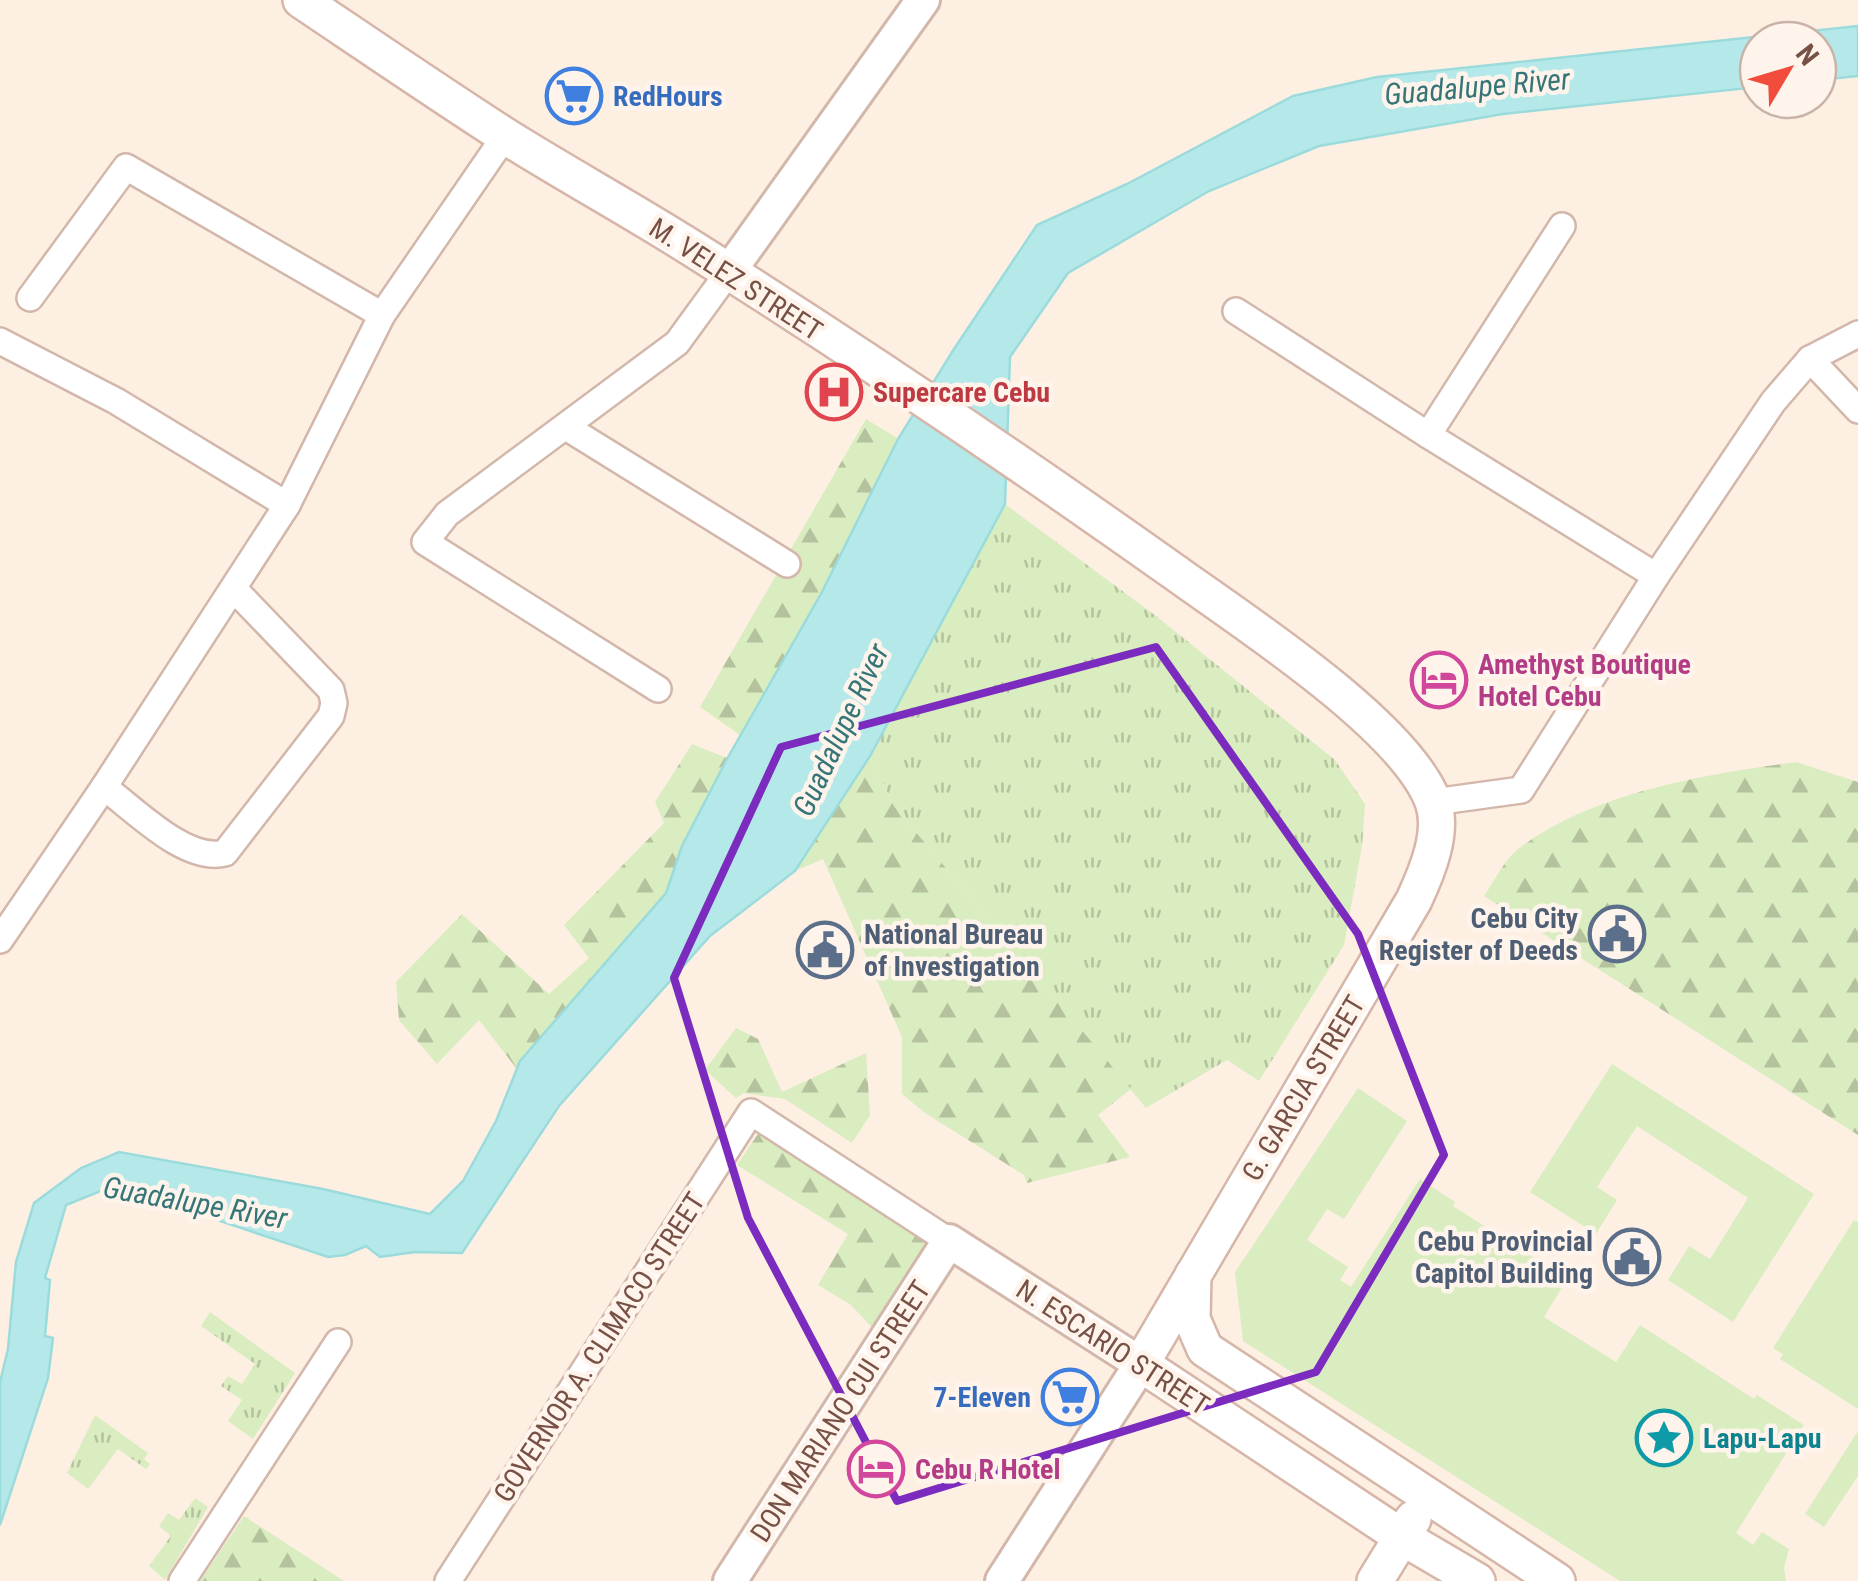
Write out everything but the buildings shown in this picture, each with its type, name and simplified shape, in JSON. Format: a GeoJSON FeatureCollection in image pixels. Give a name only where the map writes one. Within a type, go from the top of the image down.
{"type":"FeatureCollection","features":[{"type":"Feature","properties":{"kind":"main road","name":"M. VELEZ STREET"},"geometry":{"type":"LineString","coordinates":[[301,0],[505,136],[900,384],[1291,655],[1398,751],[1434,802]]}},
{"type":"Feature","properties":{"kind":"main road","name":"G. GARCIA STREET"},"geometry":{"type":"LineString","coordinates":[[1140,1364],[1414,900],[1428,870],[1434,840],[1434,802]]}},
{"type":"Feature","properties":{"kind":"main road","name":"N. ESCARIO STREET"},"geometry":{"type":"LineString","coordinates":[[1193,1274],[1192,1319],[1205,1348],[1557,1581]]}},
{"type":"Feature","properties":{"kind":"main road","name":"N. ESCARIO STREET"},"geometry":{"type":"LineString","coordinates":[[1140,1364],[1471,1579]]}},
{"type":"Feature","properties":{"kind":"main road"},"geometry":{"type":"LineString","coordinates":[[1375,1581],[1427,1497]]}},
{"type":"Feature","properties":{"kind":"main road"},"geometry":{"type":"LineString","coordinates":[[1471,1579],[1492,1540]]}},
{"type":"Feature","properties":{"kind":"street"},"geometry":{"type":"LineString","coordinates":[[658,689],[424,542],[447,514],[677,344],[923,0]]}},
{"type":"Feature","properties":{"kind":"street"},"geometry":{"type":"LineString","coordinates":[[0,940],[286,506],[382,315],[505,136]]}},
{"type":"Feature","properties":{"kind":"street"},"geometry":{"type":"LineString","coordinates":[[30,298],[126,167],[382,315]]}},
{"type":"Feature","properties":{"kind":"street"},"geometry":{"type":"LineString","coordinates":[[1428,436],[1562,226]]}},
{"type":"Feature","properties":{"kind":"street"},"geometry":{"type":"LineString","coordinates":[[1236,312],[1656,576]]}},
{"type":"Feature","properties":{"kind":"street"},"geometry":{"type":"LineString","coordinates":[[1434,802],[1521,790],[1656,576],[1773,402],[1810,359],[1858,334]]}},
{"type":"Feature","properties":{"kind":"street"},"geometry":{"type":"LineString","coordinates":[[0,341],[116,401],[286,506]]}},
{"type":"Feature","properties":{"kind":"street"},"geometry":{"type":"LineString","coordinates":[[1810,359],[1858,410]]}},
{"type":"Feature","properties":{"kind":"street"},"geometry":{"type":"LineString","coordinates":[[566,427],[788,564]]}},
{"type":"Feature","properties":{"kind":"street"},"geometry":{"type":"LineString","coordinates":[[104,787],[190,851],[212,856],[225,853],[331,716],[331,690],[234,588]]}},
{"type":"Feature","properties":{"kind":"street","name":"N. ESCARIO STREET"},"geometry":{"type":"LineString","coordinates":[[750,1112],[1140,1364]]}},
{"type":"Feature","properties":{"kind":"street","name":"GOVERNOR A. CLIMACO STREET"},"geometry":{"type":"LineString","coordinates":[[448,1581],[750,1112]]}},
{"type":"Feature","properties":{"kind":"street","name":"DON MARIANO CUI STREET"},"geometry":{"type":"LineString","coordinates":[[730,1581],[949,1241]]}},
{"type":"Feature","properties":{"kind":"street"},"geometry":{"type":"LineString","coordinates":[[182,1581],[338,1342]]}},
{"type":"Feature","properties":{"kind":"street"},"geometry":{"type":"LineString","coordinates":[[1002,1581],[1140,1364]]}},
{"type":"Feature","properties":{"kind":"highlighted area"},"geometry":{"type":"Polygon","coordinates":[[[1156,647],[1358,934],[1444,1155],[1316,1372],[897,1501],[748,1218],[674,978],[781,747],[1156,647]]]}},
{"type":"Feature","properties":{"kind":"green space"},"geometry":{"type":"Polygon","coordinates":[[[866,419],[1005,504],[870,756],[894,806],[1131,1089],[1098,1115],[1130,1157],[1027,1183],[1024,1175],[925,1113],[902,1094],[902,1037],[823,859],[795,871],[666,893],[517,1069],[479,1020],[437,1064],[399,1020],[396,982],[462,914],[549,994],[589,958],[564,925],[664,823],[655,802],[692,744],[727,758],[740,735],[700,707],[866,419]]]}},
{"type":"Feature","properties":{"kind":"green space"},"geometry":{"type":"Polygon","coordinates":[[[1005,504],[1156,616],[1335,760],[1365,804],[1362,846],[1344,945],[1259,1081],[1227,1060],[1146,1108],[894,806],[870,756],[1005,504]]]}},
{"type":"Feature","properties":{"kind":"green space"},"geometry":{"type":"Polygon","coordinates":[[[1796,762],[1858,782],[1858,1135],[1484,896],[1516,851],[1577,814],[1649,789],[1796,762]]]}},
{"type":"Feature","properties":{"kind":"green space"},"geometry":{"type":"Polygon","coordinates":[[[736,1028],[758,1039],[782,1092],[866,1053],[870,1115],[852,1143],[785,1099],[744,1093],[736,1098],[705,1070],[736,1028]]]}},
{"type":"Feature","properties":{"kind":"green space"},"geometry":{"type":"Polygon","coordinates":[[[1612,1064],[1814,1194],[1733,1322],[1668,1280],[1689,1246],[1710,1259],[1748,1198],[1637,1126],[1597,1187],[1617,1200],[1596,1234],[1530,1192],[1612,1064]]]}},
{"type":"Feature","properties":{"kind":"green space"},"geometry":{"type":"Polygon","coordinates":[[[1358,1088],[1407,1121],[1344,1219],[1327,1209],[1307,1240],[1348,1267],[1340,1280],[1351,1287],[1420,1179],[1455,1202],[1453,1206],[1567,1279],[1544,1317],[1616,1362],[1640,1325],[1754,1399],[1757,1395],[1804,1425],[1736,1533],[1753,1545],[1762,1532],[1789,1549],[1784,1568],[1786,1581],[1620,1581],[1243,1341],[1235,1272],[1358,1088]]]}},
{"type":"Feature","properties":{"kind":"green space"},"geometry":{"type":"Polygon","coordinates":[[[764,1125],[933,1245],[878,1334],[851,1305],[818,1285],[848,1234],[737,1165],[764,1125]]]}},
{"type":"Feature","properties":{"kind":"green space"},"geometry":{"type":"Polygon","coordinates":[[[1854,1220],[1858,1222],[1858,1409],[1780,1359],[1783,1354],[1773,1348],[1854,1220]]]}},
{"type":"Feature","properties":{"kind":"green space"},"geometry":{"type":"Polygon","coordinates":[[[210,1312],[295,1373],[253,1439],[228,1421],[242,1400],[221,1386],[228,1376],[242,1384],[255,1364],[201,1326],[210,1312]]]}},
{"type":"Feature","properties":{"kind":"green space"},"geometry":{"type":"Polygon","coordinates":[[[95,1415],[148,1453],[144,1459],[150,1464],[146,1469],[118,1449],[88,1489],[67,1473],[95,1415]]]}},
{"type":"Feature","properties":{"kind":"green space"},"geometry":{"type":"Polygon","coordinates":[[[1858,1431],[1858,1476],[1824,1527],[1805,1514],[1858,1431]]]}},
{"type":"Feature","properties":{"kind":"green space"},"geometry":{"type":"Polygon","coordinates":[[[195,1498],[208,1507],[165,1580],[149,1566],[171,1536],[159,1526],[168,1513],[179,1520],[195,1498]]]}},
{"type":"Feature","properties":{"kind":"green space"},"geometry":{"type":"Polygon","coordinates":[[[244,1516],[344,1581],[200,1581],[244,1516]]]}},
{"type":"Feature","properties":{"kind":"water"},"geometry":{"type":"Polygon","coordinates":[[[1858,26],[1858,76],[1838,78],[1838,28],[1858,26]]]}},
{"type":"Feature","properties":{"kind":"water","name":"Guadalupe River"},"geometry":{"type":"Polygon","coordinates":[[[1738,39],[1738,89],[1503,114],[1319,146],[1209,191],[1068,273],[1010,357],[1005,504],[870,756],[795,871],[710,936],[559,1106],[462,1253],[415,1252],[380,1257],[366,1246],[328,1257],[220,1221],[202,1205],[103,1190],[66,1205],[45,1278],[50,1280],[45,1336],[53,1338],[48,1378],[0,1525],[0,1382],[8,1349],[16,1262],[34,1203],[81,1168],[119,1152],[323,1189],[430,1214],[463,1181],[496,1121],[520,1061],[666,893],[682,846],[822,592],[898,439],[1037,225],[1127,184],[1293,96],[1377,77],[1738,39]]]}},
{"type":"Feature","properties":{"kind":"place","name":"RedHours"},"geometry":{"type":"Point","coordinates":[574,96]}},
{"type":"Feature","properties":{"kind":"place","name":"Supercare Cebu"},"geometry":{"type":"Point","coordinates":[834,392]}},
{"type":"Feature","properties":{"kind":"place","name":"Amethyst Boutique Hotel Cebu"},"geometry":{"type":"Point","coordinates":[1439,680]}},
{"type":"Feature","properties":{"kind":"place","name":"Cebu City Register of Deeds"},"geometry":{"type":"Point","coordinates":[1617,934]}},
{"type":"Feature","properties":{"kind":"place","name":"National Bureau of Investigation"},"geometry":{"type":"Point","coordinates":[825,950]}},
{"type":"Feature","properties":{"kind":"place","name":"Cebu Provincial Capitol Building"},"geometry":{"type":"Point","coordinates":[1632,1257]}},
{"type":"Feature","properties":{"kind":"place","name":"7-Eleven"},"geometry":{"type":"Point","coordinates":[1070,1397]}},
{"type":"Feature","properties":{"kind":"place","name":"Lapu-Lapu"},"geometry":{"type":"Point","coordinates":[1664,1438]}},
{"type":"Feature","properties":{"kind":"place","name":"Cebu R Hotel"},"geometry":{"type":"Point","coordinates":[876,1469]}}]}
